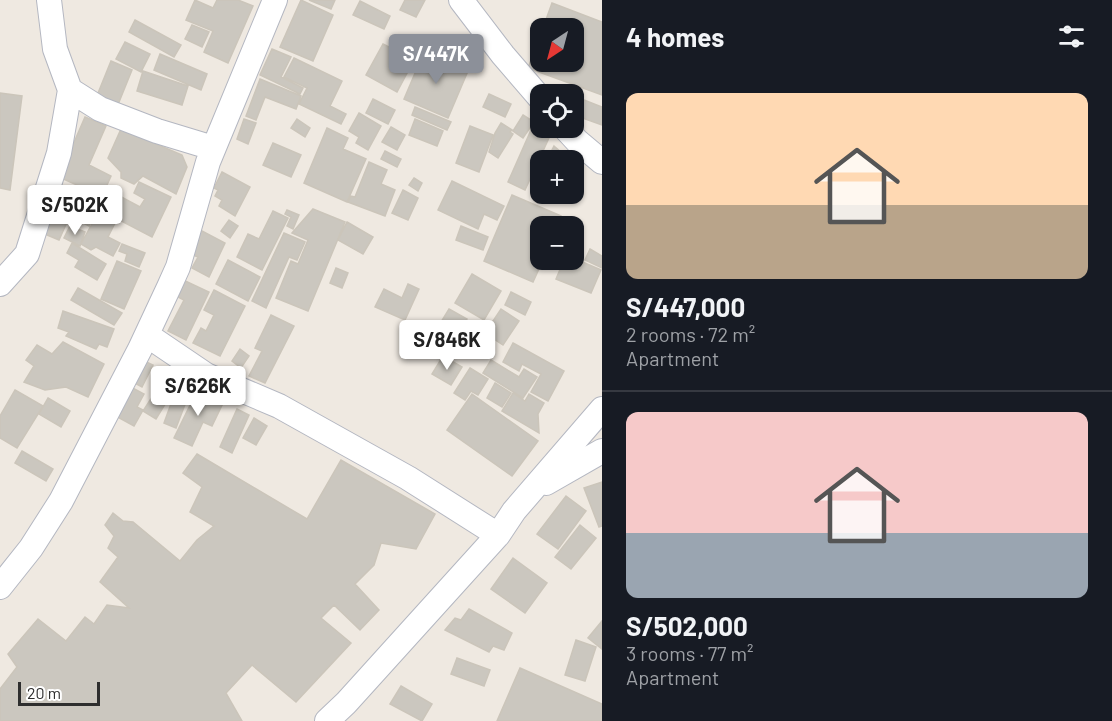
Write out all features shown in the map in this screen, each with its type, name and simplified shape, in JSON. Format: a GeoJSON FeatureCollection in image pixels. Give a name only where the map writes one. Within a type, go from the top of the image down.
{"type":"FeatureCollection","features":[{"type":"Feature","properties":{"kind":"street"},"geometry":{"type":"LineString","coordinates":[[0,284],[27,254],[59,153],[70,90],[54,49],[49,0]]}},
{"type":"Feature","properties":{"kind":"street"},"geometry":{"type":"LineString","coordinates":[[0,587],[31,548],[61,501],[147,335],[178,267],[213,148],[275,0]]}},
{"type":"Feature","properties":{"kind":"street"},"geometry":{"type":"LineString","coordinates":[[461,0],[530,86]]}},
{"type":"Feature","properties":{"kind":"street"},"geometry":{"type":"LineString","coordinates":[[70,90],[100,109],[157,131],[213,148]]}},
{"type":"Feature","properties":{"kind":"street"},"geometry":{"type":"LineString","coordinates":[[574,138],[602,162]]}},
{"type":"Feature","properties":{"kind":"street"},"geometry":{"type":"LineString","coordinates":[[147,335],[206,375],[279,406],[408,478],[498,535]]}},
{"type":"Feature","properties":{"kind":"street"},"geometry":{"type":"LineString","coordinates":[[327,721],[346,703],[498,535],[514,511],[602,410]]}},
{"type":"Feature","properties":{"kind":"street"},"geometry":{"type":"LineString","coordinates":[[531,491],[602,451]]}},
{"type":"Feature","properties":{"kind":"building"},"geometry":{"type":"Polygon","coordinates":[[[195,0],[213,8],[217,0],[238,0],[253,6],[228,63],[204,52],[213,31],[186,20],[195,0]]]}},
{"type":"Feature","properties":{"kind":"building"},"geometry":{"type":"Polygon","coordinates":[[[301,0],[333,15],[313,61],[280,47],[301,0]]]}},
{"type":"Feature","properties":{"kind":"building"},"geometry":{"type":"Polygon","coordinates":[[[309,0],[335,0],[331,9],[309,0]]]}},
{"type":"Feature","properties":{"kind":"building"},"geometry":{"type":"Polygon","coordinates":[[[405,0],[425,0],[416,17],[400,10],[405,0]]]}},
{"type":"Feature","properties":{"kind":"building"},"geometry":{"type":"Polygon","coordinates":[[[360,1],[390,16],[384,29],[353,15],[360,1]]]}},
{"type":"Feature","properties":{"kind":"building"},"geometry":{"type":"Polygon","coordinates":[[[552,3],[602,22],[602,95],[584,88],[584,84],[572,84],[539,72],[584,72],[584,18],[547,18],[552,3]]]}},
{"type":"Feature","properties":{"kind":"building"},"geometry":{"type":"Polygon","coordinates":[[[135,20],[181,45],[174,57],[129,32],[135,20]]]}},
{"type":"Feature","properties":{"kind":"building"},"geometry":{"type":"Polygon","coordinates":[[[192,25],[209,32],[202,47],[185,39],[192,25]]]}},
{"type":"Feature","properties":{"kind":"building"},"geometry":{"type":"Polygon","coordinates":[[[125,42],[150,54],[141,72],[116,59],[125,42]]]}},
{"type":"Feature","properties":{"kind":"building"},"geometry":{"type":"Polygon","coordinates":[[[383,44],[414,60],[397,92],[366,75],[383,44]]]}},
{"type":"Feature","properties":{"kind":"building"},"geometry":{"type":"Polygon","coordinates":[[[272,49],[291,57],[281,77],[303,88],[300,94],[260,75],[272,49]]]}},
{"type":"Feature","properties":{"kind":"building"},"geometry":{"type":"Polygon","coordinates":[[[424,52],[468,71],[448,118],[404,99],[424,52]]]}},
{"type":"Feature","properties":{"kind":"building"},"geometry":{"type":"Polygon","coordinates":[[[160,54],[207,74],[201,90],[154,70],[160,54]]]}},
{"type":"Feature","properties":{"kind":"building"},"geometry":{"type":"Polygon","coordinates":[[[294,58],[342,81],[330,106],[346,114],[341,124],[299,104],[307,88],[284,77],[294,58]]]}},
{"type":"Feature","properties":{"kind":"building"},"geometry":{"type":"Polygon","coordinates":[[[111,61],[132,70],[117,107],[96,98],[111,61]]]}},
{"type":"Feature","properties":{"kind":"building"},"geometry":{"type":"Polygon","coordinates":[[[143,71],[188,86],[182,105],[137,91],[143,71]]]}},
{"type":"Feature","properties":{"kind":"building"},"geometry":{"type":"Polygon","coordinates":[[[260,79],[301,96],[296,109],[265,97],[256,120],[246,116],[260,79]]]}},
{"type":"Feature","properties":{"kind":"building"},"geometry":{"type":"Polygon","coordinates":[[[0,93],[22,96],[10,190],[0,188],[0,93]]]}},
{"type":"Feature","properties":{"kind":"building"},"geometry":{"type":"Polygon","coordinates":[[[489,94],[511,104],[505,117],[483,107],[489,94]]]}},
{"type":"Feature","properties":{"kind":"building"},"geometry":{"type":"Polygon","coordinates":[[[373,99],[395,110],[388,124],[366,113],[373,99]]]}},
{"type":"Feature","properties":{"kind":"building"},"geometry":{"type":"Polygon","coordinates":[[[584,100],[602,107],[602,125],[584,119],[584,100]]]}},
{"type":"Feature","properties":{"kind":"building"},"geometry":{"type":"Polygon","coordinates":[[[415,107],[451,122],[447,130],[412,115],[415,107]]]}},
{"type":"Feature","properties":{"kind":"building"},"geometry":{"type":"Polygon","coordinates":[[[359,113],[381,126],[368,150],[356,143],[359,137],[349,131],[359,113]]]}},
{"type":"Feature","properties":{"kind":"building"},"geometry":{"type":"Polygon","coordinates":[[[523,115],[530,119],[530,128],[523,138],[513,131],[523,115]]]}},
{"type":"Feature","properties":{"kind":"building"},"geometry":{"type":"Polygon","coordinates":[[[85,117],[106,126],[89,165],[111,176],[102,196],[59,177],[85,117]]]}},
{"type":"Feature","properties":{"kind":"building"},"geometry":{"type":"Polygon","coordinates":[[[244,119],[256,123],[248,144],[237,139],[244,119]]]}},
{"type":"Feature","properties":{"kind":"building"},"geometry":{"type":"Polygon","coordinates":[[[297,119],[310,128],[305,137],[291,128],[297,119]]]}},
{"type":"Feature","properties":{"kind":"building"},"geometry":{"type":"Polygon","coordinates":[[[415,119],[443,131],[437,146],[409,135],[415,119]]]}},
{"type":"Feature","properties":{"kind":"building"},"geometry":{"type":"Polygon","coordinates":[[[501,123],[512,130],[510,132],[513,134],[498,158],[489,152],[501,123]]]}},
{"type":"Feature","properties":{"kind":"building"},"geometry":{"type":"Polygon","coordinates":[[[470,126],[493,135],[479,172],[456,163],[470,126]]]}},
{"type":"Feature","properties":{"kind":"building"},"geometry":{"type":"Polygon","coordinates":[[[391,127],[405,135],[397,150],[382,142],[391,127]]]}},
{"type":"Feature","properties":{"kind":"building"},"geometry":{"type":"Polygon","coordinates":[[[327,128],[348,138],[343,149],[366,159],[347,202],[304,183],[327,128]]]}},
{"type":"Feature","properties":{"kind":"building"},"geometry":{"type":"Polygon","coordinates":[[[121,129],[182,155],[187,167],[176,194],[143,176],[134,184],[121,178],[121,172],[108,158],[121,129]]]}},
{"type":"Feature","properties":{"kind":"building"},"geometry":{"type":"Polygon","coordinates":[[[530,132],[530,138],[549,138],[543,150],[530,150],[530,179],[525,190],[508,182],[530,132]]]}},
{"type":"Feature","properties":{"kind":"building"},"geometry":{"type":"Polygon","coordinates":[[[273,143],[301,155],[291,177],[263,165],[273,143]]]}},
{"type":"Feature","properties":{"kind":"building"},"geometry":{"type":"Polygon","coordinates":[[[385,151],[401,159],[397,167],[381,159],[385,151]]]}},
{"type":"Feature","properties":{"kind":"building"},"geometry":{"type":"Polygon","coordinates":[[[369,162],[387,170],[381,184],[395,190],[385,216],[348,202],[351,196],[355,197],[369,162]]]}},
{"type":"Feature","properties":{"kind":"building"},"geometry":{"type":"Polygon","coordinates":[[[222,172],[250,187],[235,216],[219,206],[222,200],[215,196],[218,190],[214,188],[222,172]]]}},
{"type":"Feature","properties":{"kind":"building"},"geometry":{"type":"Polygon","coordinates":[[[414,178],[422,183],[418,191],[409,185],[414,178]]]}},
{"type":"Feature","properties":{"kind":"building"},"geometry":{"type":"Polygon","coordinates":[[[452,181],[504,206],[497,220],[484,214],[478,229],[438,210],[452,181]]]}},
{"type":"Feature","properties":{"kind":"building"},"geometry":{"type":"Polygon","coordinates":[[[139,182],[171,197],[152,237],[104,212],[114,193],[140,207],[145,199],[134,193],[139,182]]]}},
{"type":"Feature","properties":{"kind":"building"},"geometry":{"type":"Polygon","coordinates":[[[403,190],[418,198],[408,220],[392,213],[403,190]]]}},
{"type":"Feature","properties":{"kind":"building"},"geometry":{"type":"Polygon","coordinates":[[[57,193],[76,202],[59,240],[40,232],[57,193]]]}},
{"type":"Feature","properties":{"kind":"building"},"geometry":{"type":"Polygon","coordinates":[[[512,195],[561,216],[530,216],[530,270],[538,270],[533,282],[484,261],[512,195]]]}},
{"type":"Feature","properties":{"kind":"building"},"geometry":{"type":"Polygon","coordinates":[[[78,202],[96,211],[89,226],[71,217],[78,202]]]}},
{"type":"Feature","properties":{"kind":"building"},"geometry":{"type":"Polygon","coordinates":[[[313,209],[345,222],[308,311],[276,298],[291,261],[298,264],[308,240],[292,233],[313,209]]]}},
{"type":"Feature","properties":{"kind":"building"},"geometry":{"type":"Polygon","coordinates":[[[287,210],[299,215],[293,229],[287,226],[291,217],[285,214],[287,210]]]}},
{"type":"Feature","properties":{"kind":"building"},"geometry":{"type":"Polygon","coordinates":[[[273,211],[288,218],[262,270],[237,257],[248,234],[259,239],[273,211]]]}},
{"type":"Feature","properties":{"kind":"building"},"geometry":{"type":"Polygon","coordinates":[[[98,213],[115,223],[108,237],[120,243],[113,256],[96,247],[91,250],[81,244],[98,213]]]}},
{"type":"Feature","properties":{"kind":"building"},"geometry":{"type":"Polygon","coordinates":[[[229,220],[238,226],[230,238],[221,231],[229,220]]]}},
{"type":"Feature","properties":{"kind":"building"},"geometry":{"type":"Polygon","coordinates":[[[347,222],[373,237],[363,254],[338,240],[347,222]]]}},
{"type":"Feature","properties":{"kind":"building"},"geometry":{"type":"Polygon","coordinates":[[[70,226],[85,232],[80,246],[64,238],[70,226]]]}},
{"type":"Feature","properties":{"kind":"building"},"geometry":{"type":"Polygon","coordinates":[[[461,226],[488,237],[483,250],[456,240],[461,226]]]}},
{"type":"Feature","properties":{"kind":"building"},"geometry":{"type":"Polygon","coordinates":[[[200,230],[225,243],[209,277],[192,268],[198,257],[188,253],[200,230]]]}},
{"type":"Feature","properties":{"kind":"building"},"geometry":{"type":"Polygon","coordinates":[[[284,233],[305,242],[297,260],[289,257],[266,308],[252,301],[284,233]]]}},
{"type":"Feature","properties":{"kind":"building"},"geometry":{"type":"Polygon","coordinates":[[[72,243],[106,264],[97,280],[75,267],[79,260],[67,253],[72,243]]]}},
{"type":"Feature","properties":{"kind":"building"},"geometry":{"type":"Polygon","coordinates":[[[122,244],[145,253],[139,267],[125,261],[127,254],[119,251],[122,244]]]}},
{"type":"Feature","properties":{"kind":"building"},"geometry":{"type":"Polygon","coordinates":[[[590,249],[602,256],[602,268],[585,260],[590,249]]]}},
{"type":"Feature","properties":{"kind":"building"},"geometry":{"type":"Polygon","coordinates":[[[228,260],[260,277],[248,301],[216,284],[228,260]]]}},
{"type":"Feature","properties":{"kind":"building"},"geometry":{"type":"Polygon","coordinates":[[[117,261],[141,271],[124,309],[101,299],[117,261]]]}},
{"type":"Feature","properties":{"kind":"building"},"geometry":{"type":"Polygon","coordinates":[[[584,263],[601,270],[591,293],[556,279],[560,270],[584,270],[584,263]]]}},
{"type":"Feature","properties":{"kind":"building"},"geometry":{"type":"Polygon","coordinates":[[[336,268],[348,273],[342,288],[330,283],[336,268]]]}},
{"type":"Feature","properties":{"kind":"building"},"geometry":{"type":"Polygon","coordinates":[[[472,274],[501,291],[484,320],[455,303],[472,274]]]}},
{"type":"Feature","properties":{"kind":"building"},"geometry":{"type":"Polygon","coordinates":[[[181,279],[209,292],[186,340],[168,331],[184,300],[174,295],[181,279]]]}},
{"type":"Feature","properties":{"kind":"building"},"geometry":{"type":"Polygon","coordinates":[[[408,284],[419,289],[405,320],[375,307],[384,289],[402,298],[408,284]]]}},
{"type":"Feature","properties":{"kind":"building"},"geometry":{"type":"Polygon","coordinates":[[[78,288],[122,313],[114,325],[71,300],[78,288]]]}},
{"type":"Feature","properties":{"kind":"building"},"geometry":{"type":"Polygon","coordinates":[[[214,290],[245,306],[220,356],[193,343],[201,328],[206,331],[214,315],[204,310],[214,290]]]}},
{"type":"Feature","properties":{"kind":"building"},"geometry":{"type":"Polygon","coordinates":[[[511,292],[531,302],[525,315],[505,305],[511,292]]]}},
{"type":"Feature","properties":{"kind":"building"},"geometry":{"type":"Polygon","coordinates":[[[449,309],[467,319],[456,338],[438,327],[449,309]]]}},
{"type":"Feature","properties":{"kind":"building"},"geometry":{"type":"Polygon","coordinates":[[[501,309],[519,321],[503,345],[485,333],[501,309]]]}},
{"type":"Feature","properties":{"kind":"building"},"geometry":{"type":"Polygon","coordinates":[[[63,311],[114,329],[107,347],[99,344],[96,349],[66,336],[69,332],[58,328],[63,311]]]}},
{"type":"Feature","properties":{"kind":"building"},"geometry":{"type":"Polygon","coordinates":[[[271,315],[294,326],[265,383],[249,376],[262,351],[255,348],[271,315]]]}},
{"type":"Feature","properties":{"kind":"building"},"geometry":{"type":"Polygon","coordinates":[[[442,335],[459,345],[452,355],[436,345],[442,335]]]}},
{"type":"Feature","properties":{"kind":"building"},"geometry":{"type":"Polygon","coordinates":[[[63,342],[104,364],[88,397],[66,387],[45,390],[24,382],[34,366],[26,360],[37,345],[52,354],[63,342]]]}},
{"type":"Feature","properties":{"kind":"building"},"geometry":{"type":"Polygon","coordinates":[[[513,343],[564,371],[548,401],[531,392],[541,374],[522,364],[519,371],[503,362],[513,343]]]}},
{"type":"Feature","properties":{"kind":"building"},"geometry":{"type":"Polygon","coordinates":[[[240,349],[249,356],[241,368],[232,361],[240,349]]]}},
{"type":"Feature","properties":{"kind":"building"},"geometry":{"type":"Polygon","coordinates":[[[443,356],[462,367],[451,385],[432,374],[443,356]]]}},
{"type":"Feature","properties":{"kind":"building"},"geometry":{"type":"Polygon","coordinates":[[[140,359],[153,365],[142,387],[129,380],[140,359]]]}},
{"type":"Feature","properties":{"kind":"building"},"geometry":{"type":"Polygon","coordinates":[[[491,360],[519,377],[524,369],[537,377],[523,398],[483,373],[491,360]]]}},
{"type":"Feature","properties":{"kind":"building"},"geometry":{"type":"Polygon","coordinates":[[[470,368],[488,379],[478,395],[471,391],[465,400],[454,393],[470,368]]]}},
{"type":"Feature","properties":{"kind":"building"},"geometry":{"type":"Polygon","coordinates":[[[495,383],[511,393],[502,407],[487,398],[495,383]]]}},
{"type":"Feature","properties":{"kind":"building"},"geometry":{"type":"Polygon","coordinates":[[[127,385],[144,394],[137,407],[143,410],[134,426],[112,414],[127,385]]]}},
{"type":"Feature","properties":{"kind":"building"},"geometry":{"type":"Polygon","coordinates":[[[15,390],[43,406],[17,448],[0,438],[0,416],[15,390]]]}},
{"type":"Feature","properties":{"kind":"building"},"geometry":{"type":"Polygon","coordinates":[[[176,390],[189,394],[176,428],[164,423],[176,390]]]}},
{"type":"Feature","properties":{"kind":"building"},"geometry":{"type":"Polygon","coordinates":[[[197,391],[223,403],[212,426],[203,422],[192,446],[174,438],[197,391]]]}},
{"type":"Feature","properties":{"kind":"building"},"geometry":{"type":"Polygon","coordinates":[[[513,393],[525,401],[529,394],[544,403],[538,414],[539,433],[502,411],[513,393]]]}},
{"type":"Feature","properties":{"kind":"building"},"geometry":{"type":"Polygon","coordinates":[[[154,394],[167,401],[156,419],[143,411],[154,394]]]}},
{"type":"Feature","properties":{"kind":"building"},"geometry":{"type":"Polygon","coordinates":[[[472,394],[538,441],[512,476],[447,430],[472,394]]]}},
{"type":"Feature","properties":{"kind":"building"},"geometry":{"type":"Polygon","coordinates":[[[48,398],[70,411],[61,427],[39,414],[48,398]]]}},
{"type":"Feature","properties":{"kind":"building"},"geometry":{"type":"Polygon","coordinates":[[[237,409],[249,415],[232,453],[220,447],[237,409]]]}},
{"type":"Feature","properties":{"kind":"building"},"geometry":{"type":"Polygon","coordinates":[[[254,418],[267,426],[256,445],[243,438],[254,418]]]}},
{"type":"Feature","properties":{"kind":"building"},"geometry":{"type":"Polygon","coordinates":[[[22,451],[53,469],[46,481],[15,463],[22,451]]]}},
{"type":"Feature","properties":{"kind":"building"},"geometry":{"type":"Polygon","coordinates":[[[197,454],[307,519],[341,460],[435,514],[416,549],[381,543],[374,565],[355,584],[379,610],[360,630],[334,605],[321,618],[351,643],[296,702],[252,665],[226,693],[242,721],[0,721],[0,689],[17,667],[8,654],[38,619],[66,641],[85,617],[94,624],[107,605],[129,608],[100,582],[118,557],[108,548],[114,536],[105,525],[113,513],[123,521],[133,522],[180,561],[197,540],[214,526],[190,512],[202,487],[183,473],[197,454]]]}},
{"type":"Feature","properties":{"kind":"building"},"geometry":{"type":"Polygon","coordinates":[[[602,482],[602,526],[599,527],[584,488],[602,482]]]}},
{"type":"Feature","properties":{"kind":"building"},"geometry":{"type":"Polygon","coordinates":[[[566,496],[586,511],[558,549],[537,534],[566,496]]]}},
{"type":"Feature","properties":{"kind":"building"},"geometry":{"type":"Polygon","coordinates":[[[580,525],[596,538],[571,569],[555,557],[580,525]]]}},
{"type":"Feature","properties":{"kind":"building"},"geometry":{"type":"Polygon","coordinates":[[[513,558],[547,583],[525,613],[491,589],[513,558]]]}},
{"type":"Feature","properties":{"kind":"building"},"geometry":{"type":"Polygon","coordinates":[[[469,609],[512,633],[504,650],[493,646],[489,652],[445,630],[455,618],[461,620],[469,609]]]}},
{"type":"Feature","properties":{"kind":"building"},"geometry":{"type":"Polygon","coordinates":[[[602,621],[602,649],[588,638],[602,621]]]}},
{"type":"Feature","properties":{"kind":"building"},"geometry":{"type":"Polygon","coordinates":[[[576,640],[596,647],[585,681],[565,675],[576,640]]]}},
{"type":"Feature","properties":{"kind":"building"},"geometry":{"type":"Polygon","coordinates":[[[457,658],[490,670],[484,686],[451,674],[457,658]]]}},
{"type":"Feature","properties":{"kind":"building"},"geometry":{"type":"Polygon","coordinates":[[[520,668],[602,704],[602,721],[497,721],[520,668]]]}},
{"type":"Feature","properties":{"kind":"building"},"geometry":{"type":"Polygon","coordinates":[[[401,686],[432,704],[422,721],[390,704],[401,686]]]}}]}
